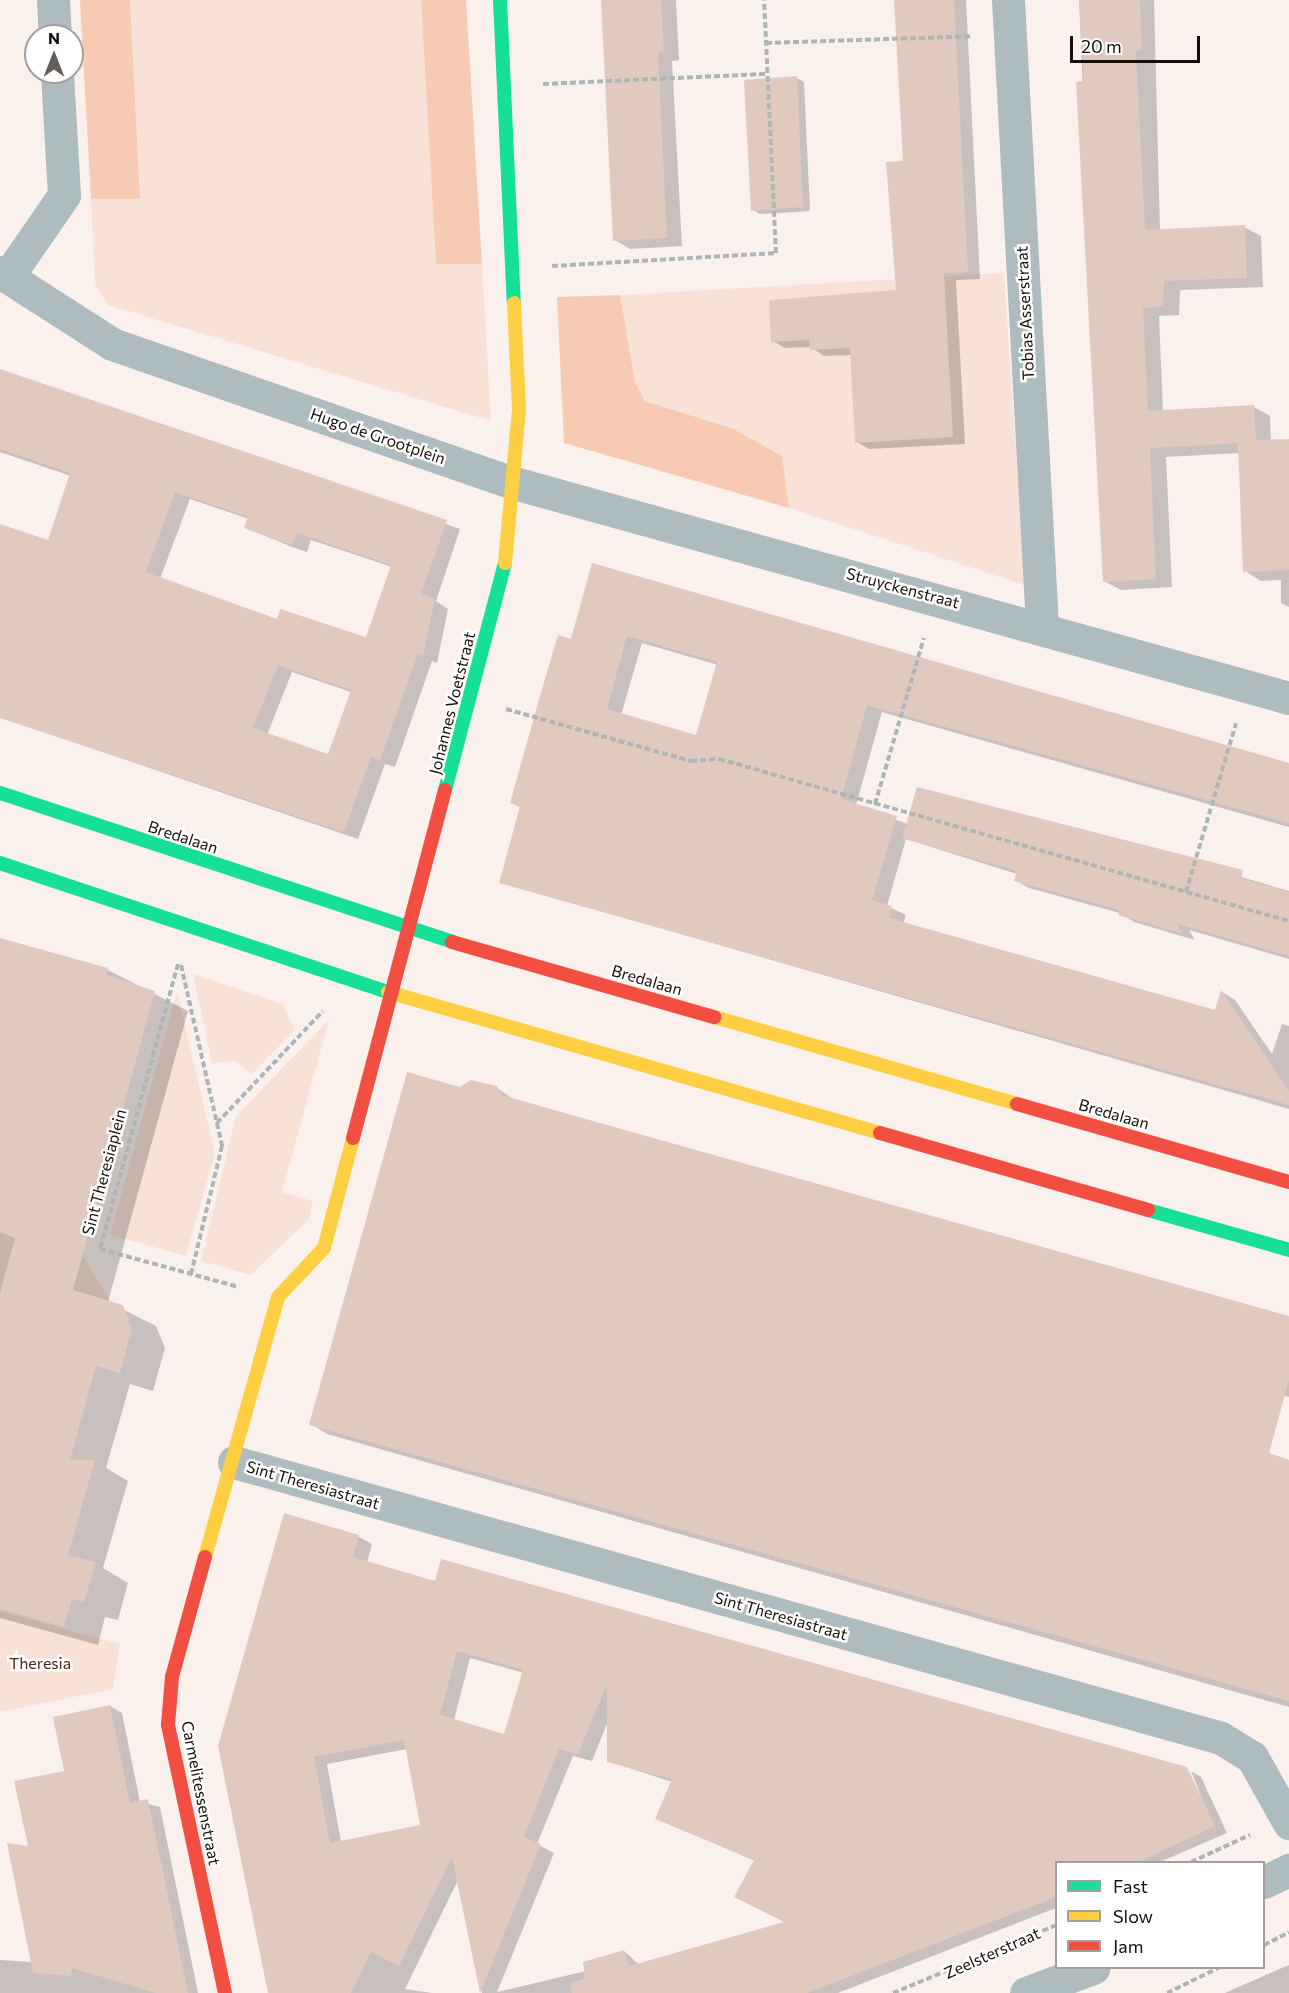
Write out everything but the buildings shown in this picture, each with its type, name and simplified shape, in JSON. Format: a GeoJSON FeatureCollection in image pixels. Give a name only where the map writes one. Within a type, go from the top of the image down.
{"type":"FeatureCollection","features":[{"type":"Feature","properties":{"kind":"street"},"geometry":{"type":"LineString","coordinates":[[52,0],[54,24]]}},
{"type":"Feature","properties":{"kind":"street"},"geometry":{"type":"LineString","coordinates":[[500,0],[519,409],[514,483]]}},
{"type":"Feature","properties":{"kind":"street","name":"Tobias Asserstraat"},"geometry":{"type":"LineString","coordinates":[[1008,0],[1042,625]]}},
{"type":"Feature","properties":{"kind":"street","name":"Hugo de Grootplein"},"geometry":{"type":"LineString","coordinates":[[58,84],[64,195],[4,274],[112,344],[514,483]]}},
{"type":"Feature","properties":{"kind":"street","name":"Struyckenstraat"},"geometry":{"type":"LineString","coordinates":[[514,483],[1042,625],[1289,698]]}},
{"type":"Feature","properties":{"kind":"street","name":"Johannes Voetstraat"},"geometry":{"type":"LineString","coordinates":[[395,994],[510,544],[514,483]]}},
{"type":"Feature","properties":{"kind":"street","name":"Bredalaan"},"geometry":{"type":"LineString","coordinates":[[0,793],[411,930],[1289,1182]]}},
{"type":"Feature","properties":{"kind":"street"},"geometry":{"type":"LineString","coordinates":[[0,863],[395,994],[1289,1250]]}},
{"type":"Feature","properties":{"kind":"street"},"geometry":{"type":"LineString","coordinates":[[234,1462],[278,1297],[324,1248],[395,994]]}},
{"type":"Feature","properties":{"kind":"street","name":"Sint Theresiastraat"},"geometry":{"type":"LineString","coordinates":[[234,1462],[1221,1738],[1252,1756],[1288,1821]]}},
{"type":"Feature","properties":{"kind":"street","name":"Carmelitessenstraat"},"geometry":{"type":"LineString","coordinates":[[225,1993],[168,1725],[172,1677],[234,1462]]}},
{"type":"Feature","properties":{"kind":"street"},"geometry":{"type":"LineString","coordinates":[[1265,1881],[1289,1869]]}},
{"type":"Feature","properties":{"kind":"street"},"geometry":{"type":"LineString","coordinates":[[1026,1993],[1090,1969]]}},
{"type":"Feature","properties":{"kind":"path"},"geometry":{"type":"LineString","coordinates":[[512,269],[776,253],[764,0]]}},
{"type":"Feature","properties":{"kind":"path"},"geometry":{"type":"LineString","coordinates":[[766,43],[1010,35]]}},
{"type":"Feature","properties":{"kind":"path"},"geometry":{"type":"LineString","coordinates":[[504,86],[767,74]]}},
{"type":"Feature","properties":{"kind":"path"},"geometry":{"type":"LineString","coordinates":[[875,804],[936,597]]}},
{"type":"Feature","properties":{"kind":"path"},"geometry":{"type":"LineString","coordinates":[[1186,892],[1247,686]]}},
{"type":"Feature","properties":{"kind":"path"},"geometry":{"type":"LineString","coordinates":[[470,699],[690,761],[719,759],[1289,921]]}},
{"type":"Feature","properties":{"kind":"path","name":"Sint Theresiaplein"},"geometry":{"type":"LineString","coordinates":[[217,1123],[179,959],[100,1249],[278,1297]]}},
{"type":"Feature","properties":{"kind":"path"},"geometry":{"type":"LineString","coordinates":[[191,1274],[222,1146],[217,1123],[352,980]]}},
{"type":"Feature","properties":{"kind":"path"},"geometry":{"type":"LineString","coordinates":[[1196,1861],[1288,1821]]}},
{"type":"Feature","properties":{"kind":"path","name":"Zeelsterstraat"},"geometry":{"type":"LineString","coordinates":[[893,1993],[1055,1924]]}},
{"type":"Feature","properties":{"kind":"path"},"geometry":{"type":"LineString","coordinates":[[1265,1944],[1289,1932]]}},
{"type":"Feature","properties":{"kind":"path"},"geometry":{"type":"LineString","coordinates":[[1167,1993],[1216,1969]]}},
{"type":"Feature","properties":{"kind":"green space"},"geometry":{"type":"Polygon","coordinates":[[[130,0],[421,0],[436,264],[482,264],[491,421],[108,305],[95,285],[91,199],[140,198],[130,0]]]}},
{"type":"Feature","properties":{"kind":"green space"},"geometry":{"type":"Polygon","coordinates":[[[1004,273],[1025,585],[789,508],[782,456],[734,429],[645,401],[635,382],[620,295],[1004,273]]]}},
{"type":"Feature","properties":{"kind":"green space"},"geometry":{"type":"Polygon","coordinates":[[[193,974],[283,1004],[295,1030],[252,1074],[235,1061],[212,1063],[193,974]]]}},
{"type":"Feature","properties":{"kind":"green space"},"geometry":{"type":"Polygon","coordinates":[[[177,991],[215,1154],[186,1256],[110,1235],[177,991]]]}},
{"type":"Feature","properties":{"kind":"green space"},"geometry":{"type":"Polygon","coordinates":[[[329,1020],[282,1192],[313,1201],[309,1219],[251,1275],[201,1261],[236,1116],[329,1020]]]}},
{"type":"Feature","properties":{"kind":"green space"},"geometry":{"type":"Polygon","coordinates":[[[0,1233],[84,1257],[111,1302],[0,1292],[0,1233]]]}},
{"type":"Feature","properties":{"kind":"green space","name":"Theresia"},"geometry":{"type":"Polygon","coordinates":[[[0,1611],[120,1644],[113,1689],[0,1712],[0,1611]]]}},
{"type":"Feature","properties":{"kind":"shaded area"},"geometry":{"type":"Polygon","coordinates":[[[80,0],[130,0],[140,199],[91,199],[84,72],[84,24],[81,24],[80,0]]]}},
{"type":"Feature","properties":{"kind":"shaded area"},"geometry":{"type":"Polygon","coordinates":[[[421,0],[466,0],[482,264],[436,264],[421,0]]]}},
{"type":"Feature","properties":{"kind":"shaded area"},"geometry":{"type":"Polygon","coordinates":[[[620,295],[635,382],[645,401],[734,429],[782,456],[789,508],[564,443],[557,297],[620,295]]]}},
{"type":"Feature","properties":{"kind":"traffic: fast"},"geometry":{"type":"LineString","coordinates":[[500,0],[514,303]]}},
{"type":"Feature","properties":{"kind":"traffic: fast"},"geometry":{"type":"LineString","coordinates":[[445,790],[505,563]]}},
{"type":"Feature","properties":{"kind":"traffic: fast"},"geometry":{"type":"LineString","coordinates":[[0,793],[452,942]]}},
{"type":"Feature","properties":{"kind":"traffic: fast"},"geometry":{"type":"LineString","coordinates":[[0,863],[388,992]]}},
{"type":"Feature","properties":{"kind":"traffic: fast"},"geometry":{"type":"LineString","coordinates":[[1148,1210],[1289,1250]]}},
{"type":"Feature","properties":{"kind":"traffic: slow"},"geometry":{"type":"LineString","coordinates":[[505,563],[519,409],[514,303]]}},
{"type":"Feature","properties":{"kind":"traffic: slow"},"geometry":{"type":"LineString","coordinates":[[388,992],[880,1133]]}},
{"type":"Feature","properties":{"kind":"traffic: slow"},"geometry":{"type":"LineString","coordinates":[[714,1017],[1017,1104]]}},
{"type":"Feature","properties":{"kind":"traffic: slow"},"geometry":{"type":"LineString","coordinates":[[205,1557],[278,1297],[324,1248],[353,1138]]}},
{"type":"Feature","properties":{"kind":"traffic: jam"},"geometry":{"type":"LineString","coordinates":[[353,1138],[445,790]]}},
{"type":"Feature","properties":{"kind":"traffic: jam"},"geometry":{"type":"LineString","coordinates":[[452,942],[714,1017]]}},
{"type":"Feature","properties":{"kind":"traffic: jam"},"geometry":{"type":"LineString","coordinates":[[1017,1104],[1289,1182]]}},
{"type":"Feature","properties":{"kind":"traffic: jam"},"geometry":{"type":"LineString","coordinates":[[880,1133],[1148,1210]]}},
{"type":"Feature","properties":{"kind":"traffic: jam"},"geometry":{"type":"LineString","coordinates":[[205,1557],[172,1677],[168,1725],[225,1993]]}}]}
